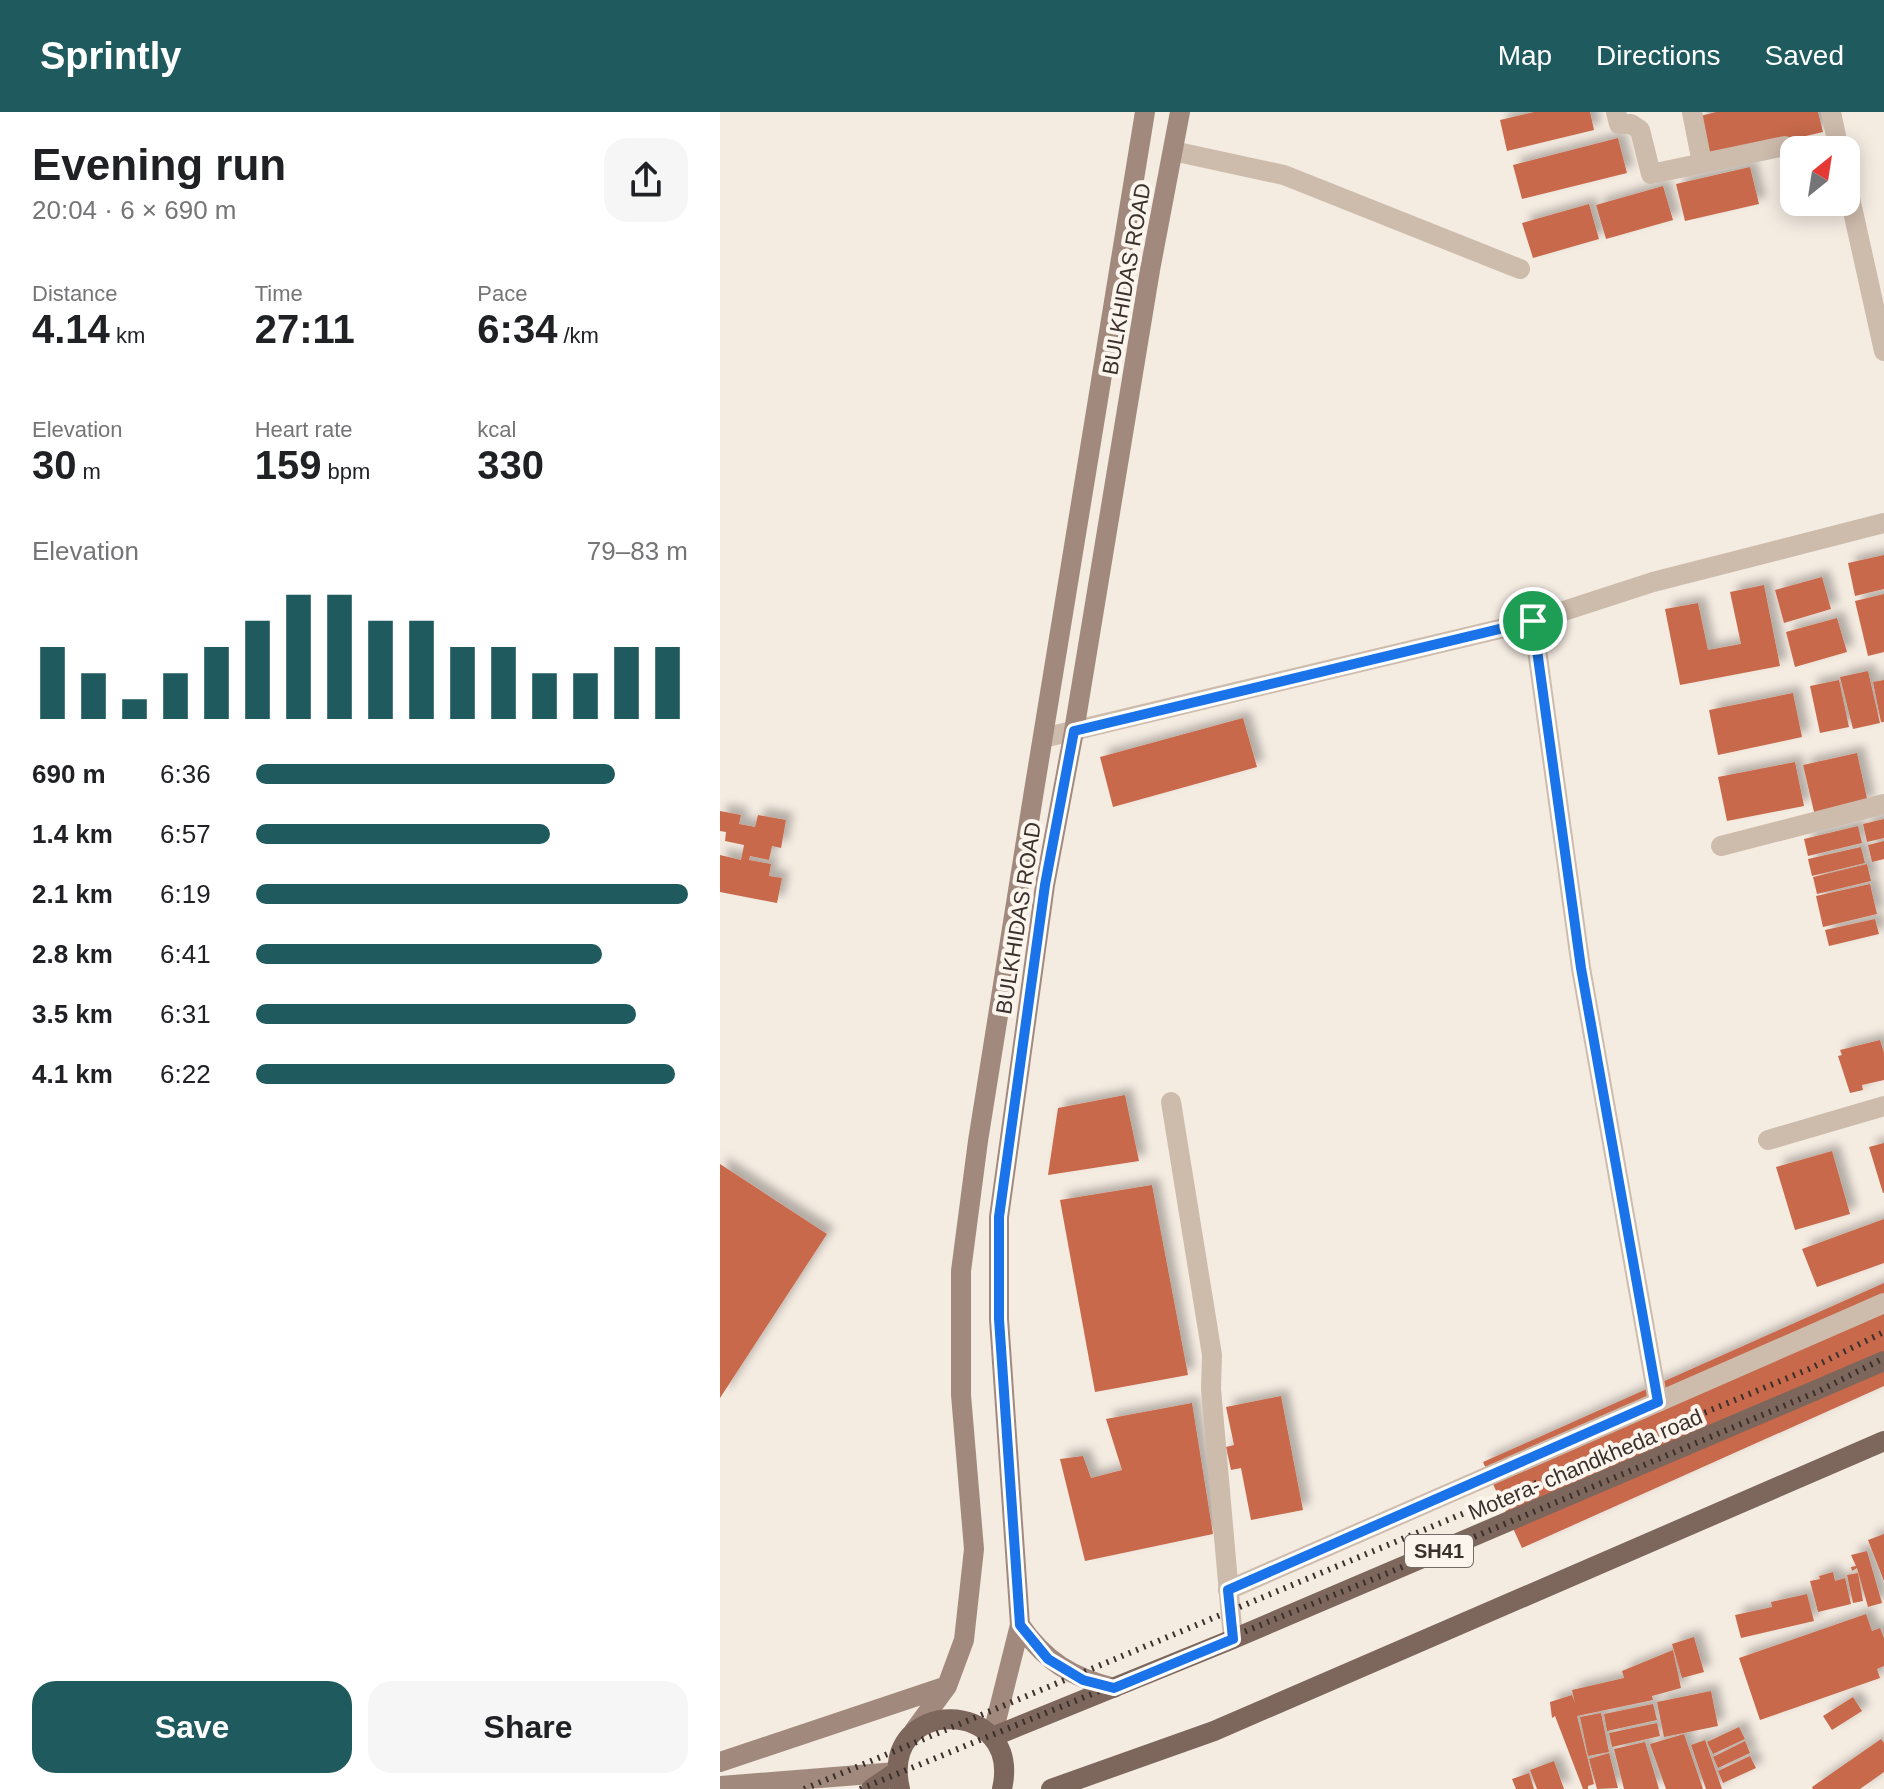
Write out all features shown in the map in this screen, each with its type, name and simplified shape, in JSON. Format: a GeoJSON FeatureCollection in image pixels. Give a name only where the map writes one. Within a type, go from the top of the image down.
{"type":"FeatureCollection","features":[{"type":"Feature","properties":{"kind":"main road"},"geometry":{"type":"LineString","coordinates":[[898,1781],[900,1750],[947,1686],[964,1640],[974,1549],[961,1395],[961,1271],[978,1141],[1145,112]]}},
{"type":"Feature","properties":{"kind":"main road","name":"BULKHIDAS ROAD"},"geometry":{"type":"LineString","coordinates":[[992,1737],[1020,1625],[999,1319],[999,1217],[1045,885],[1180,112]]}},
{"type":"Feature","properties":{"kind":"main road","name":"Motera- chandkheda road"},"geometry":{"type":"LineString","coordinates":[[992,1737],[1233,1639],[1884,1361]]}},
{"type":"Feature","properties":{"kind":"main road"},"geometry":{"type":"LineString","coordinates":[[1051,1789],[1214,1731],[1884,1441]]}},
{"type":"Feature","properties":{"kind":"main road"},"geometry":{"type":"LineString","coordinates":[[1020,1625],[1048,1659],[1083,1680],[1114,1688]]}},
{"type":"Feature","properties":{"kind":"main road"},"geometry":{"type":"LineString","coordinates":[[720,1762],[947,1686]]}},
{"type":"Feature","properties":{"kind":"main road"},"geometry":{"type":"LineString","coordinates":[[914,1731],[932,1720],[954,1717],[975,1723],[992,1737],[1003,1754],[1005,1775],[1002,1789]]}},
{"type":"Feature","properties":{"kind":"main road"},"geometry":{"type":"LineString","coordinates":[[720,1786],[898,1781]]}},
{"type":"Feature","properties":{"kind":"main road"},"geometry":{"type":"LineString","coordinates":[[871,1789],[898,1781]]}},
{"type":"Feature","properties":{"kind":"street"},"geometry":{"type":"LineString","coordinates":[[1616,112],[1619,124],[1631,124],[1640,130],[1651,174],[1780,147]]}},
{"type":"Feature","properties":{"kind":"street"},"geometry":{"type":"LineString","coordinates":[[1692,112],[1702,163]]}},
{"type":"Feature","properties":{"kind":"street"},"geometry":{"type":"LineString","coordinates":[[1831,112],[1836,136]]}},
{"type":"Feature","properties":{"kind":"street"},"geometry":{"type":"LineString","coordinates":[[1173,151],[1284,175],[1520,269]]}},
{"type":"Feature","properties":{"kind":"street"},"geometry":{"type":"LineString","coordinates":[[1854,216],[1884,351]]}},
{"type":"Feature","properties":{"kind":"street"},"geometry":{"type":"LineString","coordinates":[[1043,738],[1533,621],[1653,582],[1884,523]]}},
{"type":"Feature","properties":{"kind":"street"},"geometry":{"type":"LineString","coordinates":[[1533,621],[1581,968],[1658,1402]]}},
{"type":"Feature","properties":{"kind":"street"},"geometry":{"type":"LineString","coordinates":[[1721,846],[1884,804]]}},
{"type":"Feature","properties":{"kind":"street"},"geometry":{"type":"LineString","coordinates":[[1171,1102],[1212,1355],[1211,1389],[1233,1639]]}},
{"type":"Feature","properties":{"kind":"street"},"geometry":{"type":"LineString","coordinates":[[1768,1140],[1884,1106]]}},
{"type":"Feature","properties":{"kind":"street"},"geometry":{"type":"LineString","coordinates":[[1228,1590],[1884,1303]]}},
{"type":"Feature","properties":{"kind":"building"},"geometry":{"type":"Polygon","coordinates":[[[1534,112],[1590,112],[1594,130],[1507,151],[1500,120],[1534,112]]]}},
{"type":"Feature","properties":{"kind":"building"},"geometry":{"type":"Polygon","coordinates":[[[1716,112],[1818,112],[1823,132],[1780,136],[1780,142],[1710,158],[1700,116],[1716,112]]]}},
{"type":"Feature","properties":{"kind":"building"},"geometry":{"type":"Polygon","coordinates":[[[1618,138],[1627,173],[1522,199],[1513,165],[1618,138]]]}},
{"type":"Feature","properties":{"kind":"building"},"geometry":{"type":"Polygon","coordinates":[[[1750,167],[1759,204],[1685,221],[1676,184],[1750,167]]]}},
{"type":"Feature","properties":{"kind":"building"},"geometry":{"type":"Polygon","coordinates":[[[1663,186],[1673,220],[1606,239],[1596,205],[1663,186]]]}},
{"type":"Feature","properties":{"kind":"building"},"geometry":{"type":"Polygon","coordinates":[[[1589,204],[1599,239],[1533,258],[1522,223],[1589,204]]]}},
{"type":"Feature","properties":{"kind":"building"},"geometry":{"type":"Polygon","coordinates":[[[1884,555],[1884,589],[1855,596],[1848,563],[1884,555]]]}},
{"type":"Feature","properties":{"kind":"building"},"geometry":{"type":"Polygon","coordinates":[[[1822,577],[1831,609],[1784,623],[1775,590],[1822,577]]]}},
{"type":"Feature","properties":{"kind":"building"},"geometry":{"type":"Polygon","coordinates":[[[1764,585],[1780,666],[1680,685],[1665,609],[1698,603],[1708,650],[1741,644],[1730,592],[1764,585]]]}},
{"type":"Feature","properties":{"kind":"building"},"geometry":{"type":"Polygon","coordinates":[[[1884,594],[1884,652],[1868,656],[1855,601],[1884,594]]]}},
{"type":"Feature","properties":{"kind":"building"},"geometry":{"type":"Polygon","coordinates":[[[1837,618],[1847,652],[1795,667],[1786,632],[1837,618]]]}},
{"type":"Feature","properties":{"kind":"building"},"geometry":{"type":"Polygon","coordinates":[[[1868,671],[1880,723],[1853,729],[1840,677],[1868,671]]]}},
{"type":"Feature","properties":{"kind":"building"},"geometry":{"type":"Polygon","coordinates":[[[1839,680],[1849,727],[1820,733],[1810,686],[1839,680]]]}},
{"type":"Feature","properties":{"kind":"building"},"geometry":{"type":"Polygon","coordinates":[[[1884,680],[1884,722],[1881,722],[1873,682],[1884,680]]]}},
{"type":"Feature","properties":{"kind":"building"},"geometry":{"type":"Polygon","coordinates":[[[1793,693],[1802,737],[1718,755],[1709,710],[1793,693]]]}},
{"type":"Feature","properties":{"kind":"building"},"geometry":{"type":"Polygon","coordinates":[[[1243,718],[1257,767],[1113,807],[1100,757],[1243,718]]]}},
{"type":"Feature","properties":{"kind":"building"},"geometry":{"type":"Polygon","coordinates":[[[1857,753],[1868,803],[1815,816],[1803,765],[1857,753]]]}},
{"type":"Feature","properties":{"kind":"building"},"geometry":{"type":"Polygon","coordinates":[[[1795,762],[1804,806],[1727,821],[1718,777],[1795,762]]]}},
{"type":"Feature","properties":{"kind":"building"},"geometry":{"type":"Polygon","coordinates":[[[720,811],[741,815],[739,824],[755,827],[758,815],[786,820],[781,848],[772,846],[769,860],[750,856],[749,860],[771,864],[769,876],[782,878],[777,903],[720,892],[720,855],[741,860],[744,845],[725,841],[726,832],[720,831],[720,811]]]}},
{"type":"Feature","properties":{"kind":"building"},"geometry":{"type":"Polygon","coordinates":[[[1884,819],[1884,838],[1867,842],[1863,824],[1884,819]]]}},
{"type":"Feature","properties":{"kind":"building"},"geometry":{"type":"Polygon","coordinates":[[[1858,826],[1862,843],[1808,856],[1804,839],[1858,826]]]}},
{"type":"Feature","properties":{"kind":"building"},"geometry":{"type":"Polygon","coordinates":[[[1884,841],[1884,859],[1872,862],[1868,845],[1884,841]]]}},
{"type":"Feature","properties":{"kind":"building"},"geometry":{"type":"Polygon","coordinates":[[[1861,847],[1865,863],[1812,876],[1808,859],[1861,847]]]}},
{"type":"Feature","properties":{"kind":"building"},"geometry":{"type":"Polygon","coordinates":[[[1867,864],[1871,881],[1817,894],[1813,877],[1867,864]]]}},
{"type":"Feature","properties":{"kind":"building"},"geometry":{"type":"Polygon","coordinates":[[[1870,884],[1877,914],[1823,927],[1816,896],[1870,884]]]}},
{"type":"Feature","properties":{"kind":"building"},"geometry":{"type":"Polygon","coordinates":[[[1875,919],[1879,934],[1829,946],[1825,930],[1875,919]]]}},
{"type":"Feature","properties":{"kind":"building"},"geometry":{"type":"Polygon","coordinates":[[[1880,1040],[1884,1053],[1884,1080],[1862,1085],[1863,1090],[1850,1093],[1838,1056],[1842,1055],[1840,1050],[1880,1040]]]}},
{"type":"Feature","properties":{"kind":"building"},"geometry":{"type":"Polygon","coordinates":[[[1125,1095],[1139,1161],[1048,1175],[1058,1108],[1125,1095]]]}},
{"type":"Feature","properties":{"kind":"building"},"geometry":{"type":"Polygon","coordinates":[[[1884,1143],[1884,1193],[1883,1193],[1869,1147],[1884,1143]]]}},
{"type":"Feature","properties":{"kind":"building"},"geometry":{"type":"Polygon","coordinates":[[[1832,1151],[1850,1214],[1795,1230],[1776,1167],[1832,1151]]]}},
{"type":"Feature","properties":{"kind":"building"},"geometry":{"type":"Polygon","coordinates":[[[720,1164],[827,1234],[720,1398],[720,1164]]]}},
{"type":"Feature","properties":{"kind":"building"},"geometry":{"type":"Polygon","coordinates":[[[1152,1185],[1188,1375],[1095,1392],[1060,1200],[1152,1185]]]}},
{"type":"Feature","properties":{"kind":"building"},"geometry":{"type":"Polygon","coordinates":[[[1884,1219],[1884,1263],[1817,1287],[1802,1249],[1884,1219]]]}},
{"type":"Feature","properties":{"kind":"building"},"geometry":{"type":"Polygon","coordinates":[[[1884,1283],[1884,1386],[1522,1548],[1483,1462],[1884,1283]]]}},
{"type":"Feature","properties":{"kind":"building"},"geometry":{"type":"Polygon","coordinates":[[[1281,1396],[1303,1510],[1251,1520],[1241,1468],[1231,1470],[1226,1447],[1234,1445],[1226,1407],[1281,1396]]]}},
{"type":"Feature","properties":{"kind":"building"},"geometry":{"type":"Polygon","coordinates":[[[1192,1403],[1213,1534],[1085,1561],[1060,1459],[1083,1456],[1091,1478],[1122,1470],[1106,1419],[1192,1403]]]}},
{"type":"Feature","properties":{"kind":"building"},"geometry":{"type":"Polygon","coordinates":[[[1884,1534],[1884,1581],[1868,1540],[1884,1534]]]}},
{"type":"Feature","properties":{"kind":"building"},"geometry":{"type":"Polygon","coordinates":[[[1867,1551],[1882,1603],[1868,1607],[1857,1568],[1852,1571],[1851,1567],[1856,1566],[1851,1555],[1867,1551]]]}},
{"type":"Feature","properties":{"kind":"building"},"geometry":{"type":"Polygon","coordinates":[[[1833,1572],[1835,1581],[1845,1578],[1851,1604],[1818,1612],[1810,1581],[1833,1572]]]}},
{"type":"Feature","properties":{"kind":"building"},"geometry":{"type":"Polygon","coordinates":[[[1858,1573],[1863,1601],[1853,1603],[1847,1575],[1858,1573]]]}},
{"type":"Feature","properties":{"kind":"building"},"geometry":{"type":"Polygon","coordinates":[[[1807,1594],[1814,1621],[1741,1638],[1735,1615],[1772,1607],[1771,1602],[1807,1594]]]}},
{"type":"Feature","properties":{"kind":"building"},"geometry":{"type":"Polygon","coordinates":[[[1866,1614],[1872,1631],[1880,1628],[1884,1638],[1884,1666],[1877,1669],[1880,1678],[1760,1720],[1739,1658],[1866,1614]]]}},
{"type":"Feature","properties":{"kind":"building"},"geometry":{"type":"Polygon","coordinates":[[[1694,1637],[1704,1672],[1682,1678],[1672,1644],[1694,1637]]]}},
{"type":"Feature","properties":{"kind":"building"},"geometry":{"type":"Polygon","coordinates":[[[1673,1650],[1681,1688],[1652,1696],[1653,1700],[1577,1716],[1594,1784],[1583,1789],[1555,1716],[1552,1718],[1550,1702],[1572,1695],[1575,1703],[1572,1690],[1624,1678],[1622,1671],[1673,1650]]]}},
{"type":"Feature","properties":{"kind":"building"},"geometry":{"type":"Polygon","coordinates":[[[1711,1691],[1718,1726],[1664,1737],[1657,1702],[1711,1691]]]}},
{"type":"Feature","properties":{"kind":"building"},"geometry":{"type":"Polygon","coordinates":[[[1853,1697],[1862,1711],[1832,1730],[1823,1716],[1853,1697]]]}},
{"type":"Feature","properties":{"kind":"building"},"geometry":{"type":"Polygon","coordinates":[[[1653,1704],[1657,1720],[1607,1731],[1604,1714],[1653,1704]]]}},
{"type":"Feature","properties":{"kind":"building"},"geometry":{"type":"Polygon","coordinates":[[[1601,1713],[1609,1752],[1588,1756],[1580,1717],[1601,1713]]]}},
{"type":"Feature","properties":{"kind":"building"},"geometry":{"type":"Polygon","coordinates":[[[1657,1723],[1660,1736],[1612,1747],[1609,1733],[1657,1723]]]}},
{"type":"Feature","properties":{"kind":"building"},"geometry":{"type":"Polygon","coordinates":[[[1739,1727],[1745,1739],[1713,1754],[1707,1742],[1739,1727]]]}},
{"type":"Feature","properties":{"kind":"building"},"geometry":{"type":"Polygon","coordinates":[[[1684,1734],[1703,1789],[1666,1789],[1650,1744],[1684,1734]]]}},
{"type":"Feature","properties":{"kind":"building"},"geometry":{"type":"Polygon","coordinates":[[[1881,1739],[1884,1743],[1884,1772],[1860,1789],[1813,1789],[1812,1787],[1881,1739]]]}},
{"type":"Feature","properties":{"kind":"building"},"geometry":{"type":"Polygon","coordinates":[[[1705,1740],[1722,1789],[1706,1789],[1691,1745],[1705,1740]]]}},
{"type":"Feature","properties":{"kind":"building"},"geometry":{"type":"Polygon","coordinates":[[[1745,1741],[1750,1753],[1718,1768],[1713,1757],[1745,1741]]]}},
{"type":"Feature","properties":{"kind":"building"},"geometry":{"type":"Polygon","coordinates":[[[1645,1742],[1659,1789],[1624,1789],[1614,1749],[1645,1742]]]}},
{"type":"Feature","properties":{"kind":"building"},"geometry":{"type":"Polygon","coordinates":[[[1609,1753],[1618,1788],[1597,1789],[1589,1759],[1609,1753]]]}},
{"type":"Feature","properties":{"kind":"building"},"geometry":{"type":"Polygon","coordinates":[[[1750,1756],[1756,1768],[1723,1783],[1718,1771],[1750,1756]]]}},
{"type":"Feature","properties":{"kind":"building"},"geometry":{"type":"Polygon","coordinates":[[[1554,1761],[1564,1789],[1537,1789],[1530,1770],[1554,1761]]]}},
{"type":"Feature","properties":{"kind":"building"},"geometry":{"type":"Polygon","coordinates":[[[1529,1773],[1534,1789],[1516,1789],[1512,1779],[1529,1773]]]}},
{"type":"Feature","properties":{"kind":"railway"},"geometry":{"type":"LineString","coordinates":[[804,1789],[1809,1369],[1884,1332]]}},
{"type":"Feature","properties":{"kind":"railway"},"geometry":{"type":"LineString","coordinates":[[860,1789],[1422,1559],[1819,1391],[1884,1358]]}},
{"type":"Feature","properties":{"kind":"route"},"geometry":{"type":"LineString","coordinates":[[1533,621],[1581,968],[1658,1402],[1228,1590],[1233,1639],[1114,1688],[1083,1680],[1048,1659],[1020,1625],[999,1319],[999,1217],[1045,885],[1074,731],[1533,621]]}}]}
